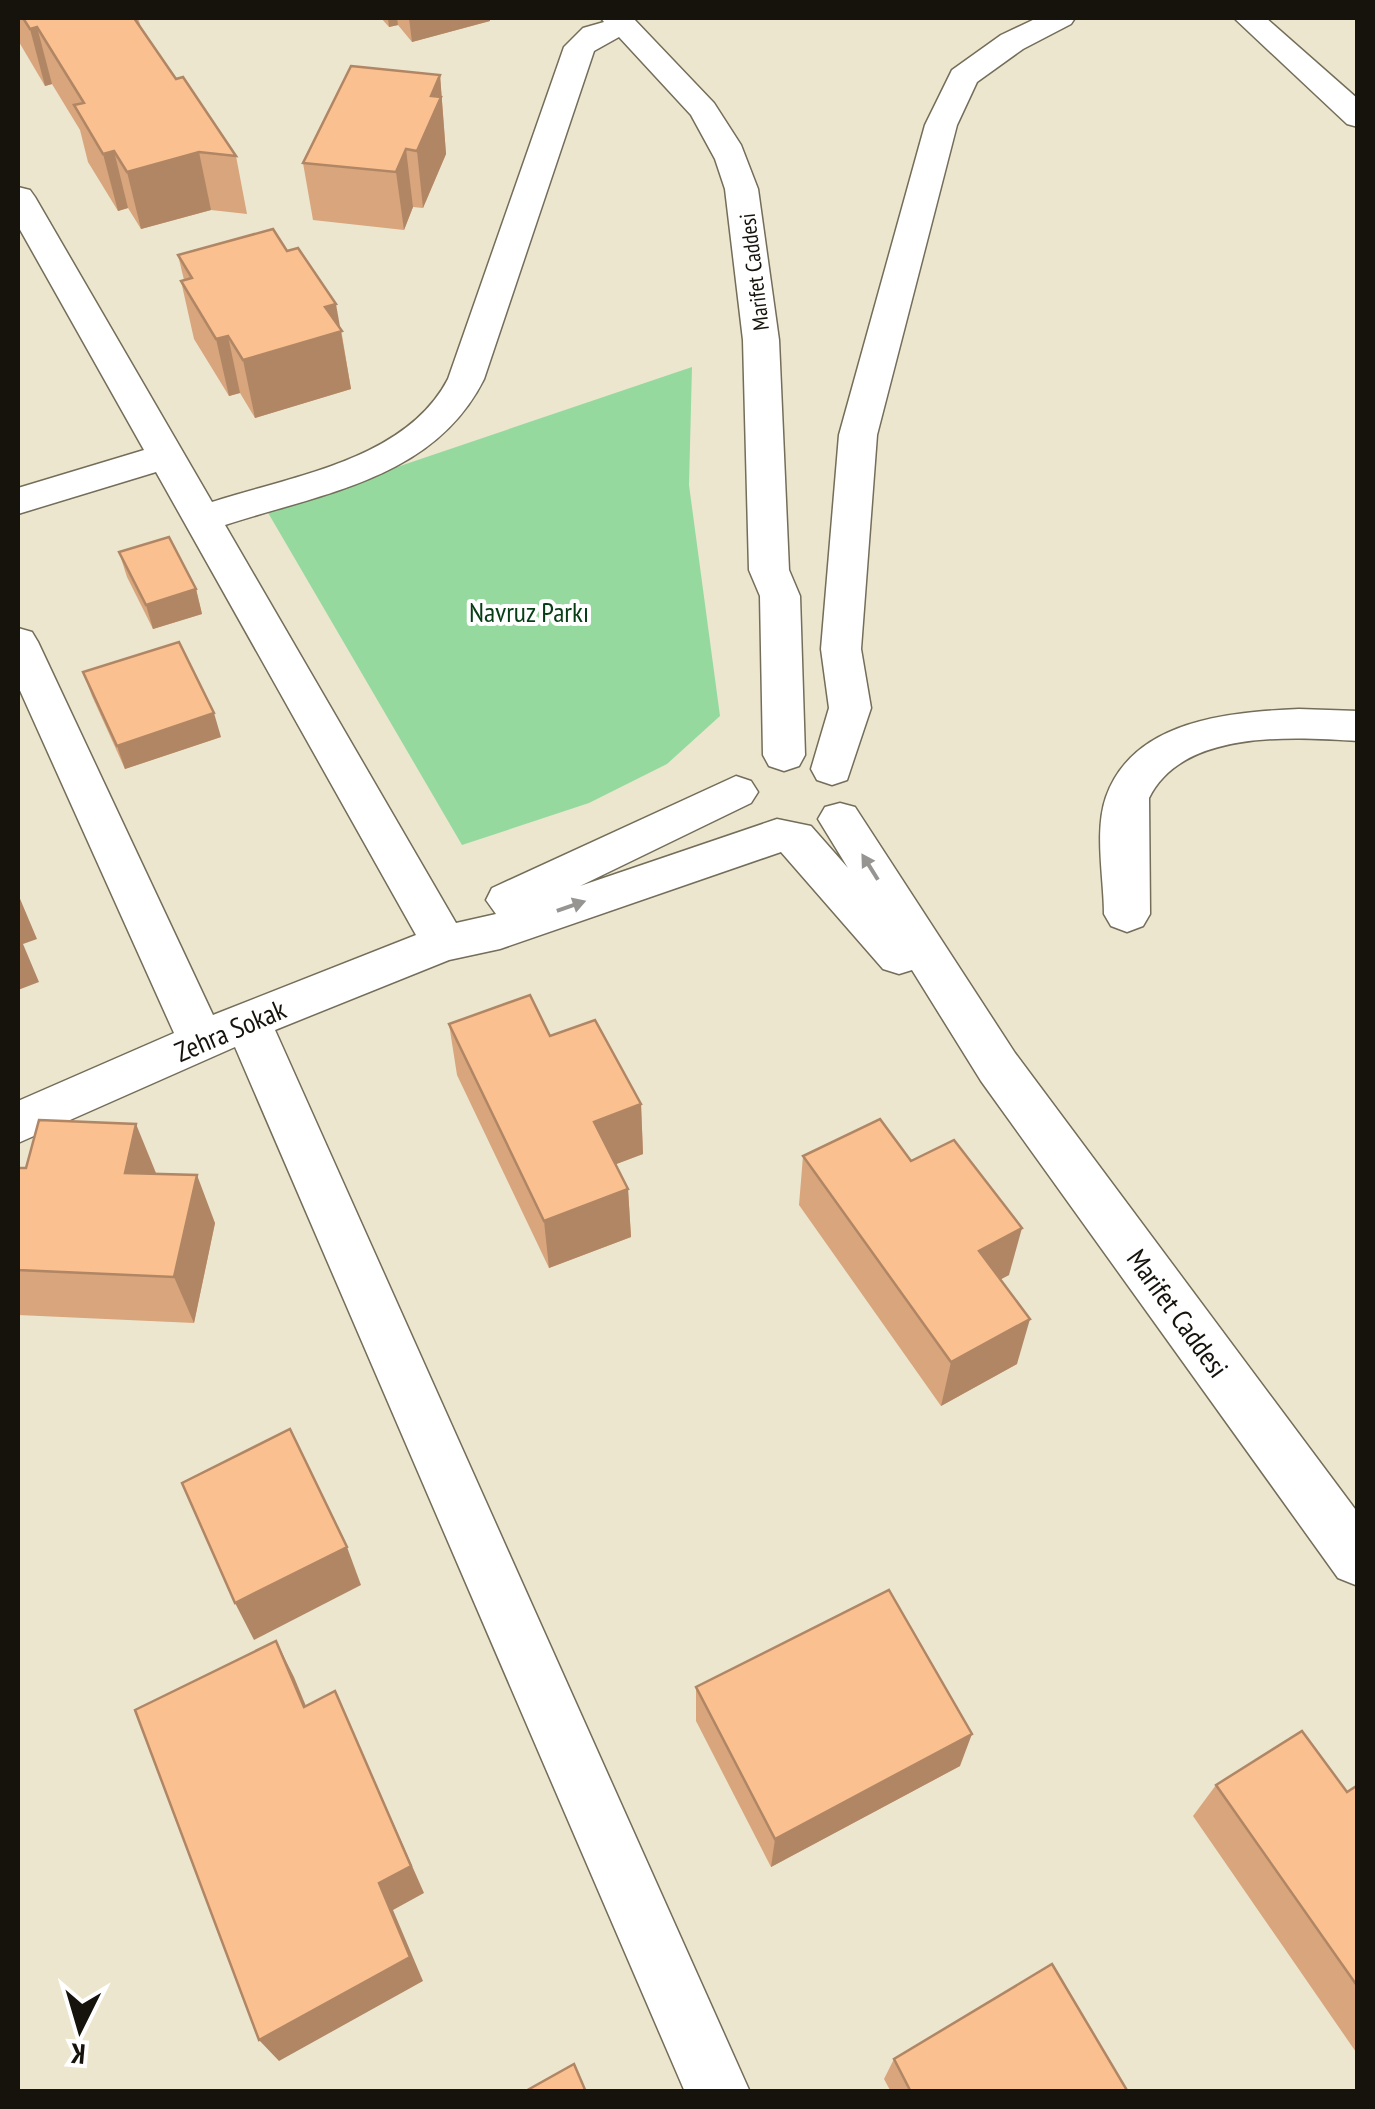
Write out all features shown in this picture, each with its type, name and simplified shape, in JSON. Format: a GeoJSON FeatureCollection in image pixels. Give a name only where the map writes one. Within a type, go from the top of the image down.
{"type":"FeatureCollection","features":[{"type":"Feature","properties":{"kind":"street"},"geometry":{"type":"LineString","coordinates":[[985,18],[992,56]]}},
{"type":"Feature","properties":{"kind":"street"},"geometry":{"type":"LineString","coordinates":[[998,1067],[786,837],[746,819],[738,806],[850,708],[841,649],[858,435],[941,125],[963,76],[1060,18]]}},
{"type":"Feature","properties":{"kind":"street"},"geometry":{"type":"LineString","coordinates":[[1248,18],[1358,116]]}},
{"type":"Feature","properties":{"kind":"street"},"geometry":{"type":"LineString","coordinates":[[200,520],[388,458],[412,444],[447,413],[466,379],[580,47],[620,22]]}},
{"type":"Feature","properties":{"kind":"street","name":"Marifet Caddesi"},"geometry":{"type":"LineString","coordinates":[[620,22],[684,87],[711,121],[726,146],[744,194],[764,368],[769,570],[759,592],[781,768]]}},
{"type":"Feature","properties":{"kind":"street"},"geometry":{"type":"LineString","coordinates":[[18,197],[444,943]]}},
{"type":"Feature","properties":{"kind":"street"},"geometry":{"type":"LineString","coordinates":[[18,501],[164,457]]}},
{"type":"Feature","properties":{"kind":"street"},"geometry":{"type":"LineString","coordinates":[[18,642],[224,1031],[718,2092]]}},
{"type":"Feature","properties":{"kind":"street"},"geometry":{"type":"LineString","coordinates":[[1127,914],[1127,798],[1150,764],[1189,740],[1225,732],[1301,724],[1358,726]]}},
{"type":"Feature","properties":{"kind":"street"},"geometry":{"type":"LineString","coordinates":[[781,768],[847,793],[840,818],[828,829],[786,837],[484,936],[444,943],[465,920],[781,768]]}},
{"type":"Feature","properties":{"kind":"street"},"geometry":{"type":"LineString","coordinates":[[840,818],[998,1067]]}},
{"type":"Feature","properties":{"kind":"street","name":"Zehra Sokak"},"geometry":{"type":"LineString","coordinates":[[18,1123],[224,1031],[444,943]]}},
{"type":"Feature","properties":{"kind":"street","name":"Marifet Caddesi"},"geometry":{"type":"LineString","coordinates":[[998,1067],[1357,1557]]}},
{"type":"Feature","properties":{"kind":"green space","name":"Navruz Parkı"},"geometry":{"type":"Polygon","coordinates":[[[692,367],[689,485],[720,716],[667,764],[589,803],[462,845],[267,511],[692,367]]]}},
{"type":"Feature","properties":{"kind":"building"},"geometry":{"type":"Polygon","coordinates":[[[23,18],[134,18],[176,79],[183,77],[236,156],[199,152],[127,172],[114,151],[103,154],[74,105],[84,103],[37,27],[30,29],[23,18]]]}},
{"type":"Feature","properties":{"kind":"building"},"geometry":{"type":"Polygon","coordinates":[[[351,66],[440,75],[431,96],[441,97],[417,151],[406,149],[396,172],[303,163],[351,66]]]}},
{"type":"Feature","properties":{"kind":"building"},"geometry":{"type":"Polygon","coordinates":[[[273,229],[287,251],[298,248],[336,304],[325,307],[342,331],[243,360],[228,336],[216,339],[181,281],[192,278],[178,255],[273,229]]]}},
{"type":"Feature","properties":{"kind":"building"},"geometry":{"type":"Polygon","coordinates":[[[169,537],[196,589],[146,605],[119,552],[169,537]]]}},
{"type":"Feature","properties":{"kind":"building"},"geometry":{"type":"Polygon","coordinates":[[[179,642],[214,713],[117,746],[83,672],[179,642]]]}},
{"type":"Feature","properties":{"kind":"building"},"geometry":{"type":"Polygon","coordinates":[[[530,995],[550,1036],[595,1020],[641,1104],[594,1122],[628,1189],[544,1221],[449,1024],[530,995]]]}},
{"type":"Feature","properties":{"kind":"building"},"geometry":{"type":"Polygon","coordinates":[[[880,1119],[911,1161],[954,1140],[1022,1228],[979,1251],[1030,1319],[951,1362],[803,1156],[880,1119]]]}},
{"type":"Feature","properties":{"kind":"building"},"geometry":{"type":"Polygon","coordinates":[[[39,1120],[136,1124],[125,1173],[197,1175],[174,1277],[18,1270],[18,1168],[26,1168],[39,1120]]]}},
{"type":"Feature","properties":{"kind":"building"},"geometry":{"type":"Polygon","coordinates":[[[290,1429],[347,1547],[235,1603],[182,1483],[290,1429]]]}},
{"type":"Feature","properties":{"kind":"building"},"geometry":{"type":"Polygon","coordinates":[[[889,1590],[972,1734],[775,1839],[696,1687],[889,1590]]]}},
{"type":"Feature","properties":{"kind":"building"},"geometry":{"type":"Polygon","coordinates":[[[276,1641],[304,1707],[335,1691],[411,1866],[379,1883],[410,1957],[259,2040],[135,1710],[276,1641]]]}},
{"type":"Feature","properties":{"kind":"building"},"geometry":{"type":"Polygon","coordinates":[[[1302,1731],[1347,1792],[1358,1785],[1358,1987],[1216,1785],[1302,1731]]]}},
{"type":"Feature","properties":{"kind":"building"},"geometry":{"type":"Polygon","coordinates":[[[1052,1964],[1128,2092],[911,2092],[894,2059],[1052,1964]]]}},
{"type":"Feature","properties":{"kind":"building"},"geometry":{"type":"Polygon","coordinates":[[[574,2064],[586,2092],[524,2092],[574,2064]]]}}]}
